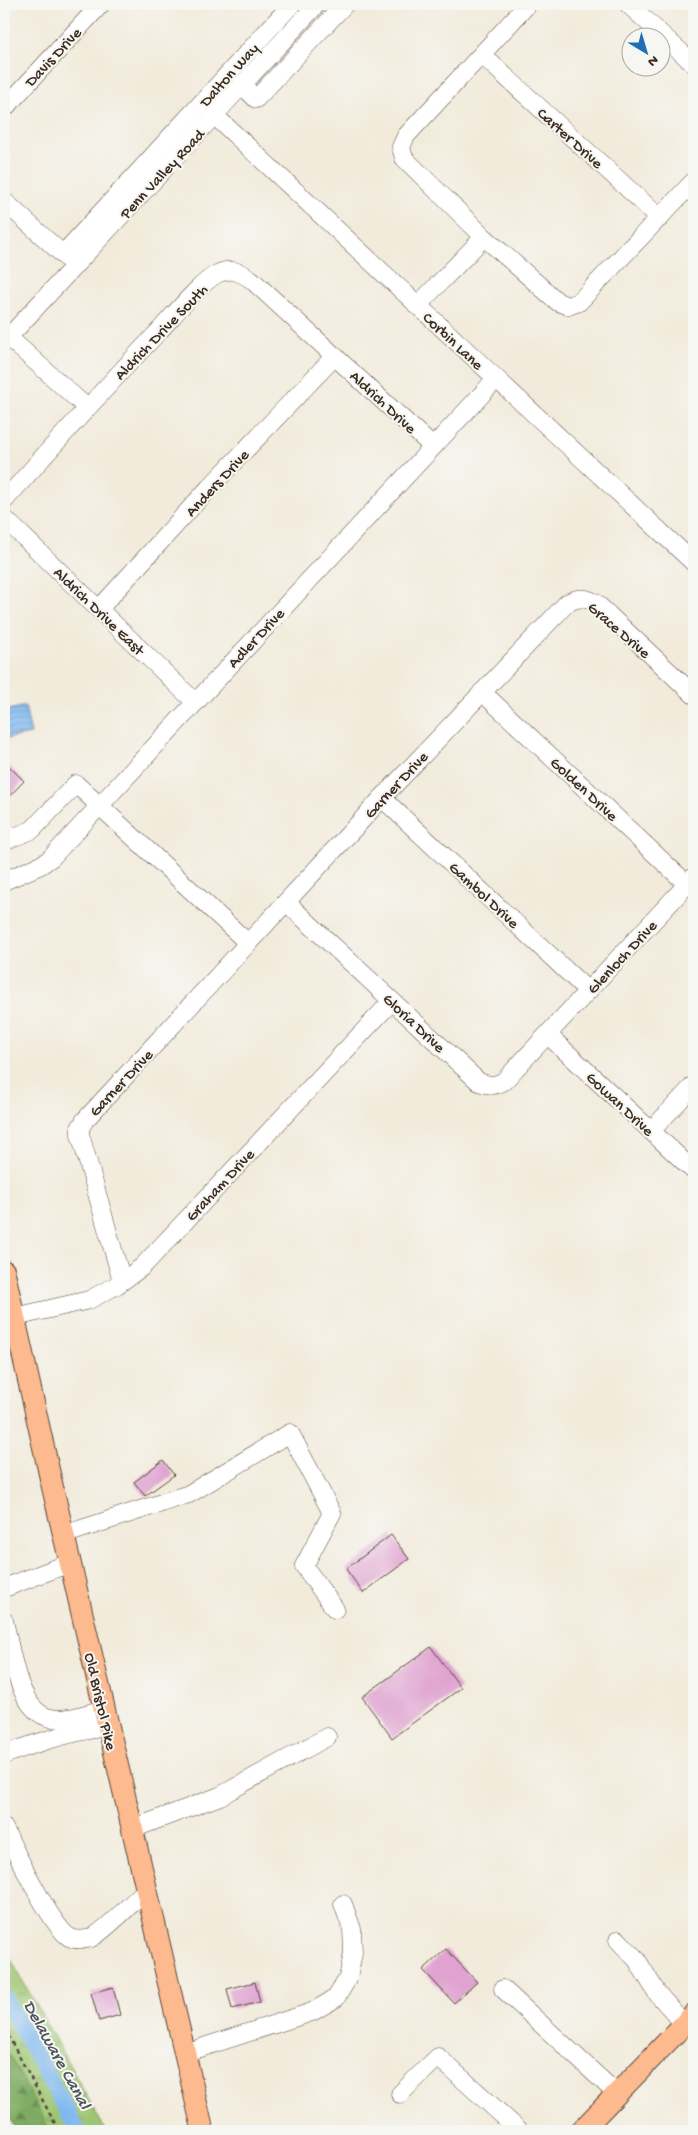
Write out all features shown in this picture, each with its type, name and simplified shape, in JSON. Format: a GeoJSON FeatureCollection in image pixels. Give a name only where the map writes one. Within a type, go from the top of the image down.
{"type":"FeatureCollection","features":[{"type":"Feature","properties":{"kind":"main road","name":"Old Bristol Pike"},"geometry":{"type":"LineString","coordinates":[[4,1271],[63,1535],[203,2131]]}},
{"type":"Feature","properties":{"kind":"main road"},"geometry":{"type":"LineString","coordinates":[[581,2131],[689,2020]]}},
{"type":"Feature","properties":{"kind":"street","name":"Davis Drive"},"geometry":{"type":"LineString","coordinates":[[4,109],[101,4]]}},
{"type":"Feature","properties":{"kind":"street","name":"Dalton Way"},"geometry":{"type":"LineString","coordinates":[[69,260],[292,4]]}},
{"type":"Feature","properties":{"kind":"street","name":"Penn Valley Road"},"geometry":{"type":"LineString","coordinates":[[6,339],[69,260],[214,116],[318,4]]}},
{"type":"Feature","properties":{"kind":"street"},"geometry":{"type":"LineString","coordinates":[[242,85],[256,99],[345,4]]}},
{"type":"Feature","properties":{"kind":"street"},"geometry":{"type":"LineString","coordinates":[[528,4],[406,136],[401,147],[404,158],[484,237],[558,302],[568,306],[579,302],[694,181]]}},
{"type":"Feature","properties":{"kind":"street"},"geometry":{"type":"LineString","coordinates":[[628,4],[694,64]]}},
{"type":"Feature","properties":{"kind":"street","name":"Carter Drive"},"geometry":{"type":"LineString","coordinates":[[482,55],[660,218]]}},
{"type":"Feature","properties":{"kind":"street","name":"Corbin Lane"},"geometry":{"type":"LineString","coordinates":[[214,116],[694,563]]}},
{"type":"Feature","properties":{"kind":"street"},"geometry":{"type":"LineString","coordinates":[[4,201],[69,260]]}},
{"type":"Feature","properties":{"kind":"street"},"geometry":{"type":"LineString","coordinates":[[417,306],[484,237]]}},
{"type":"Feature","properties":{"kind":"street","name":"Aldrich Drive South"},"geometry":{"type":"LineString","coordinates":[[4,501],[87,408],[212,276],[227,271],[242,273],[335,356]]}},
{"type":"Feature","properties":{"kind":"street"},"geometry":{"type":"LineString","coordinates":[[6,339],[87,408]]}},
{"type":"Feature","properties":{"kind":"street","name":"Aldrich Drive"},"geometry":{"type":"LineString","coordinates":[[335,356],[433,447]]}},
{"type":"Feature","properties":{"kind":"street","name":"Anders Drive"},"geometry":{"type":"LineString","coordinates":[[99,609],[209,488],[335,356]]}},
{"type":"Feature","properties":{"kind":"street","name":"Adler Drive"},"geometry":{"type":"LineString","coordinates":[[4,881],[41,865],[51,858],[496,379]]}},
{"type":"Feature","properties":{"kind":"street","name":"Aldrich Drive East"},"geometry":{"type":"LineString","coordinates":[[4,518],[195,702]]}},
{"type":"Feature","properties":{"kind":"street","name":"Grace Drive"},"geometry":{"type":"LineString","coordinates":[[482,692],[567,603],[581,598],[588,599],[596,604],[694,695]]}},
{"type":"Feature","properties":{"kind":"street","name":"Garner Drive"},"geometry":{"type":"LineString","coordinates":[[122,1282],[80,1134],[80,1128],[85,1120],[248,943],[482,692]]}},
{"type":"Feature","properties":{"kind":"street","name":"Golden Drive"},"geometry":{"type":"LineString","coordinates":[[482,692],[691,881]]}},
{"type":"Feature","properties":{"kind":"street"},"geometry":{"type":"LineString","coordinates":[[4,841],[32,830],[76,784],[248,943]]}},
{"type":"Feature","properties":{"kind":"street","name":"Gambol Drive"},"geometry":{"type":"LineString","coordinates":[[382,798],[588,991]]}},
{"type":"Feature","properties":{"kind":"street","name":"Glenloch Drive"},"geometry":{"type":"LineString","coordinates":[[548,1035],[691,881]]}},
{"type":"Feature","properties":{"kind":"street","name":"Gloria Drive"},"geometry":{"type":"LineString","coordinates":[[286,902],[479,1082],[489,1085],[504,1080],[548,1035]]}},
{"type":"Feature","properties":{"kind":"street","name":"Graham Drive"},"geometry":{"type":"LineString","coordinates":[[14,1317],[89,1300],[122,1282],[142,1267],[392,1000]]}},
{"type":"Feature","properties":{"kind":"street","name":"Gowan Drive"},"geometry":{"type":"LineString","coordinates":[[548,1035],[694,1171]]}},
{"type":"Feature","properties":{"kind":"street"},"geometry":{"type":"LineString","coordinates":[[651,1131],[694,1084]]}},
{"type":"Feature","properties":{"kind":"street"},"geometry":{"type":"LineString","coordinates":[[63,1535],[189,1494],[290,1433],[332,1513],[304,1566],[335,1609]]}},
{"type":"Feature","properties":{"kind":"street"},"geometry":{"type":"LineString","coordinates":[[4,1588],[70,1563]]}},
{"type":"Feature","properties":{"kind":"street"},"geometry":{"type":"LineString","coordinates":[[4,1621],[23,1695],[31,1707],[47,1717],[106,1718]]}},
{"type":"Feature","properties":{"kind":"street"},"geometry":{"type":"LineString","coordinates":[[4,1755],[59,1735],[83,1730],[106,1718]]}},
{"type":"Feature","properties":{"kind":"street"},"geometry":{"type":"LineString","coordinates":[[132,1828],[220,1796],[327,1737]]}},
{"type":"Feature","properties":{"kind":"street"},"geometry":{"type":"LineString","coordinates":[[4,1828],[38,1895],[67,1936],[76,1940],[91,1938],[146,1890]]}},
{"type":"Feature","properties":{"kind":"street"},"geometry":{"type":"LineString","coordinates":[[184,2053],[243,2033],[282,2023],[312,2012],[336,1998],[348,1978],[353,1953],[352,1929],[343,1904]]}},
{"type":"Feature","properties":{"kind":"street"},"geometry":{"type":"LineString","coordinates":[[618,1940],[637,1960],[657,1993],[689,2020]]}},
{"type":"Feature","properties":{"kind":"street"},"geometry":{"type":"LineString","coordinates":[[503,1989],[617,2094]]}},
{"type":"Feature","properties":{"kind":"street"},"geometry":{"type":"LineString","coordinates":[[400,2094],[438,2057],[520,2131]]}},
{"type":"Feature","properties":{"kind":"path"},"geometry":{"type":"LineString","coordinates":[[4,2028],[59,2131]]}},
{"type":"Feature","properties":{"kind":"green space"},"geometry":{"type":"Polygon","coordinates":[[[4,1947],[106,2131],[50,2131],[4,2045],[4,1947]]]}},
{"type":"Feature","properties":{"kind":"green space"},"geometry":{"type":"Polygon","coordinates":[[[4,2038],[55,2131],[16,2131],[10,2119],[4,2122],[4,2038]]]}},
{"type":"Feature","properties":{"kind":"water"},"geometry":{"type":"Polygon","coordinates":[[[25,706],[31,734],[4,739],[4,711],[25,706]]]}},
{"type":"Feature","properties":{"kind":"building"},"geometry":{"type":"Polygon","coordinates":[[[4,761],[24,781],[4,802],[4,761]]]}},
{"type":"Feature","properties":{"kind":"building"},"geometry":{"type":"Polygon","coordinates":[[[163,1460],[174,1475],[145,1496],[134,1482],[163,1460]]]}},
{"type":"Feature","properties":{"kind":"building"},"geometry":{"type":"Polygon","coordinates":[[[391,1535],[409,1559],[363,1593],[346,1569],[391,1535]]]}},
{"type":"Feature","properties":{"kind":"building"},"geometry":{"type":"Polygon","coordinates":[[[431,1647],[461,1688],[392,1738],[362,1697],[431,1647]]]}},
{"type":"Feature","properties":{"kind":"building"},"geometry":{"type":"Polygon","coordinates":[[[446,1949],[477,1982],[454,2003],[423,1970],[446,1949]]]}},
{"type":"Feature","properties":{"kind":"building"},"geometry":{"type":"Polygon","coordinates":[[[255,1982],[260,2002],[232,2009],[227,1989],[255,1982]]]}},
{"type":"Feature","properties":{"kind":"building"},"geometry":{"type":"Polygon","coordinates":[[[113,1987],[120,2015],[99,2021],[91,1993],[113,1987]]]}},
{"type":"Feature","properties":{"kind":"waterway","name":"Delaware Canal"},"geometry":{"type":"LineString","coordinates":[[4,1997],[78,2131]]}}]}
